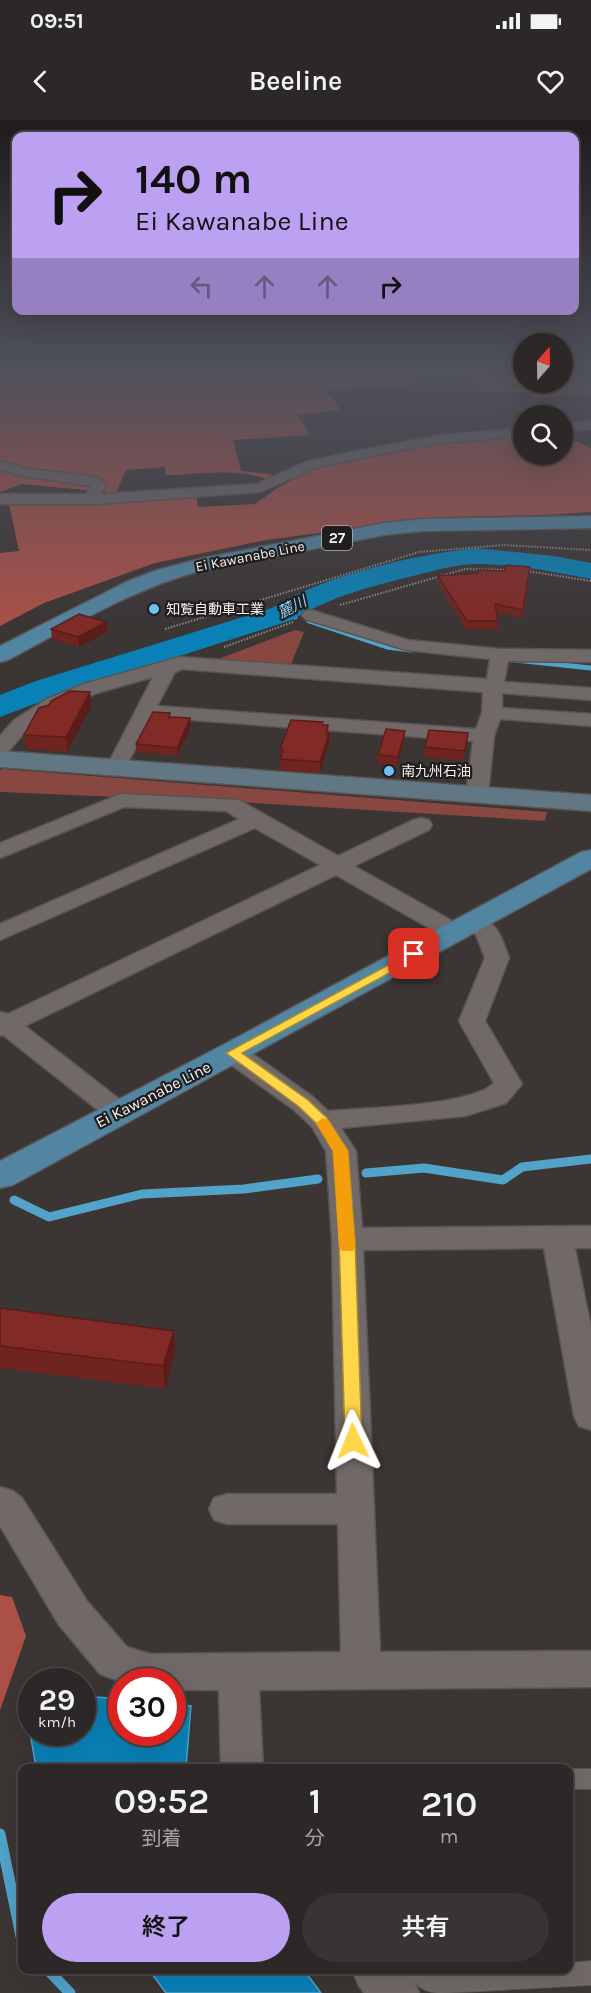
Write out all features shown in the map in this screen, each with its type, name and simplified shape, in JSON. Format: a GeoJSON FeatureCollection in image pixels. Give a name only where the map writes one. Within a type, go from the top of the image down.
{"type":"FeatureCollection","features":[{"type":"Feature","properties":{"kind":"main road","name":"Ei Kawanabe Line"},"geometry":{"type":"LineString","coordinates":[[0,655],[133,586],[164,574],[199,566],[384,529],[422,525],[591,522]]}},
{"type":"Feature","properties":{"kind":"main road","name":"Ei Kawanabe Line"},"geometry":{"type":"LineString","coordinates":[[0,1176],[233,1053],[591,858]]}},
{"type":"Feature","properties":{"kind":"street"},"geometry":{"type":"LineString","coordinates":[[0,498],[97,499],[260,488],[310,465],[360,454]]}},
{"type":"Feature","properties":{"kind":"street"},"geometry":{"type":"LineString","coordinates":[[0,465],[22,472],[92,480],[99,485],[93,494],[97,499]]}},
{"type":"Feature","properties":{"kind":"street"},"geometry":{"type":"LineString","coordinates":[[311,615],[406,645],[500,655],[591,656]]}},
{"type":"Feature","properties":{"kind":"street"},"geometry":{"type":"LineString","coordinates":[[477,795],[484,736],[492,713],[493,686],[500,655]]}},
{"type":"Feature","properties":{"kind":"street"},"geometry":{"type":"LineString","coordinates":[[116,768],[173,665]]}},
{"type":"Feature","properties":{"kind":"street"},"geometry":{"type":"LineString","coordinates":[[0,748],[19,726],[58,701],[173,665],[591,694]]}},
{"type":"Feature","properties":{"kind":"street"},"geometry":{"type":"LineString","coordinates":[[146,711],[484,736]]}},
{"type":"Feature","properties":{"kind":"street"},"geometry":{"type":"LineString","coordinates":[[492,713],[591,720]]}},
{"type":"Feature","properties":{"kind":"street"},"geometry":{"type":"LineString","coordinates":[[0,759],[591,803]]}},
{"type":"Feature","properties":{"kind":"street"},"geometry":{"type":"LineString","coordinates":[[0,850],[121,800],[231,805],[337,867],[464,927],[487,932],[497,958],[472,1021],[508,1084],[496,1097],[465,1107],[322,1121]]}},
{"type":"Feature","properties":{"kind":"street"},"geometry":{"type":"LineString","coordinates":[[0,933],[254,820]]}},
{"type":"Feature","properties":{"kind":"street"},"geometry":{"type":"LineString","coordinates":[[118,1112],[2,1024],[422,825]]}},
{"type":"Feature","properties":{"kind":"street"},"geometry":{"type":"LineString","coordinates":[[233,1053],[303,1103],[322,1121],[340,1151],[347,1239],[361,1669]]}},
{"type":"Feature","properties":{"kind":"street"},"geometry":{"type":"LineString","coordinates":[[347,1239],[591,1237]]}},
{"type":"Feature","properties":{"kind":"street"},"geometry":{"type":"LineString","coordinates":[[558,1238],[591,1416]]}},
{"type":"Feature","properties":{"kind":"street"},"geometry":{"type":"LineString","coordinates":[[0,1502],[9,1509],[73,1613],[114,1661],[150,1672],[591,1669]]}},
{"type":"Feature","properties":{"kind":"street"},"geometry":{"type":"LineString","coordinates":[[227,1509],[356,1509]]}},
{"type":"Feature","properties":{"kind":"street"},"geometry":{"type":"LineString","coordinates":[[238,1670],[242,1764]]}},
{"type":"Feature","properties":{"kind":"street"},"geometry":{"type":"LineString","coordinates":[[379,1974],[396,1993]]}},
{"type":"Feature","properties":{"kind":"lane"},"geometry":{"type":"LineString","coordinates":[[573,1779],[591,1779]]}},
{"type":"Feature","properties":{"kind":"lane"},"geometry":{"type":"LineString","coordinates":[[424,1974],[431,1982],[591,1973]]}},
{"type":"Feature","properties":{"kind":"path"},"geometry":{"type":"LineString","coordinates":[[165,629],[419,552],[503,545],[591,550]]}},
{"type":"Feature","properties":{"kind":"path"},"geometry":{"type":"LineString","coordinates":[[173,665],[311,615],[465,569],[513,570]]}},
{"type":"Feature","properties":{"kind":"path"},"geometry":{"type":"LineString","coordinates":[[524,570],[591,581]]}},
{"type":"Feature","properties":{"kind":"shaded area"},"geometry":{"type":"Polygon","coordinates":[[[0,454],[237,454],[241,471],[270,474],[275,479],[269,482],[260,477],[234,473],[166,475],[165,467],[126,470],[116,493],[22,484],[0,492],[0,454]]]}},
{"type":"Feature","properties":{"kind":"shaded area"},"geometry":{"type":"Polygon","coordinates":[[[374,454],[513,454],[513,465],[573,465],[573,454],[591,454],[591,512],[439,517],[266,540],[155,563],[44,603],[0,626],[0,553],[19,551],[9,504],[196,494],[198,507],[255,504],[279,487],[314,468],[374,454]]]}},
{"type":"Feature","properties":{"kind":"shaded area"},"geometry":{"type":"Polygon","coordinates":[[[295,630],[304,632],[290,667],[213,661],[295,630]]]}},
{"type":"Feature","properties":{"kind":"shaded area"},"geometry":{"type":"Polygon","coordinates":[[[0,770],[547,812],[545,821],[238,802],[0,792],[0,770]]]}},
{"type":"Feature","properties":{"kind":"shaded area"},"geometry":{"type":"Polygon","coordinates":[[[0,1595],[12,1597],[26,1636],[0,1710],[0,1595]]]}},
{"type":"Feature","properties":{"kind":"water"},"geometry":{"type":"Polygon","coordinates":[[[96,1697],[108,1698],[108,1746],[186,1746],[186,1705],[191,1706],[186,1764],[35,1764],[32,1746],[96,1746],[96,1697]]]}},
{"type":"Feature","properties":{"kind":"water"},"geometry":{"type":"Polygon","coordinates":[[[152,1974],[307,1974],[321,1993],[166,1993],[152,1974]]]}},
{"type":"Feature","properties":{"kind":"building"},"geometry":{"type":"Polygon","coordinates":[[[506,565],[530,567],[523,610],[495,604],[498,621],[467,621],[438,576],[478,573],[478,570],[505,571],[506,565]]]}},
{"type":"Feature","properties":{"kind":"building"},"geometry":{"type":"Polygon","coordinates":[[[79,614],[106,622],[78,637],[51,629],[79,614]]]}},
{"type":"Feature","properties":{"kind":"building"},"geometry":{"type":"Polygon","coordinates":[[[70,691],[90,692],[66,737],[24,735],[39,708],[49,705],[51,701],[70,691]]]}},
{"type":"Feature","properties":{"kind":"building"},"geometry":{"type":"Polygon","coordinates":[[[153,712],[170,713],[169,717],[190,718],[177,748],[136,744],[153,712]]]}},
{"type":"Feature","properties":{"kind":"building"},"geometry":{"type":"Polygon","coordinates":[[[291,720],[323,722],[322,725],[328,725],[326,734],[329,734],[320,762],[280,759],[283,750],[280,749],[291,720]]]}},
{"type":"Feature","properties":{"kind":"building"},"geometry":{"type":"Polygon","coordinates":[[[386,729],[405,731],[398,757],[378,755],[386,729]]]}},
{"type":"Feature","properties":{"kind":"building"},"geometry":{"type":"Polygon","coordinates":[[[429,730],[468,733],[465,751],[425,747],[429,730]]]}},
{"type":"Feature","properties":{"kind":"building"},"geometry":{"type":"Polygon","coordinates":[[[0,1308],[174,1331],[163,1366],[0,1346],[0,1308]]]}},
{"type":"Feature","properties":{"kind":"waterway","name":"麓川"},"geometry":{"type":"LineString","coordinates":[[0,707],[47,688],[282,614],[306,599],[357,581],[450,559],[476,556],[554,564],[591,571]]}},
{"type":"Feature","properties":{"kind":"waterway"},"geometry":{"type":"LineString","coordinates":[[282,614],[295,617]]}},
{"type":"Feature","properties":{"kind":"waterway"},"geometry":{"type":"LineString","coordinates":[[309,621],[387,647],[411,650]]}},
{"type":"Feature","properties":{"kind":"waterway"},"geometry":{"type":"LineString","coordinates":[[515,660],[591,668]]}},
{"type":"Feature","properties":{"kind":"waterway"},"geometry":{"type":"LineString","coordinates":[[366,1173],[424,1168],[503,1180],[522,1167],[591,1159]]}},
{"type":"Feature","properties":{"kind":"waterway"},"geometry":{"type":"LineString","coordinates":[[14,1200],[49,1217],[142,1194],[244,1189],[318,1179]]}},
{"type":"Feature","properties":{"kind":"waterway"},"geometry":{"type":"LineString","coordinates":[[0,1834],[18,1922]]}},
{"type":"Feature","properties":{"kind":"waterway"},"geometry":{"type":"LineString","coordinates":[[52,1974],[70,1993]]}},
{"type":"Feature","properties":{"kind":"slow traffic"},"geometry":{"type":"LineString","coordinates":[[323,1123],[340,1151],[347,1247]]}},
{"type":"Feature","properties":{"kind":"place","name":"知覧自動車工業"},"geometry":{"type":"Point","coordinates":[154,609]}},
{"type":"Feature","properties":{"kind":"place","name":"南九州石油"},"geometry":{"type":"Point","coordinates":[389,771]}},
{"type":"Feature","properties":{"kind":"route"},"geometry":{"type":"LineString","coordinates":[[353,1441],[347,1239],[340,1151],[322,1121],[303,1103],[233,1053],[414,954]]}}]}
